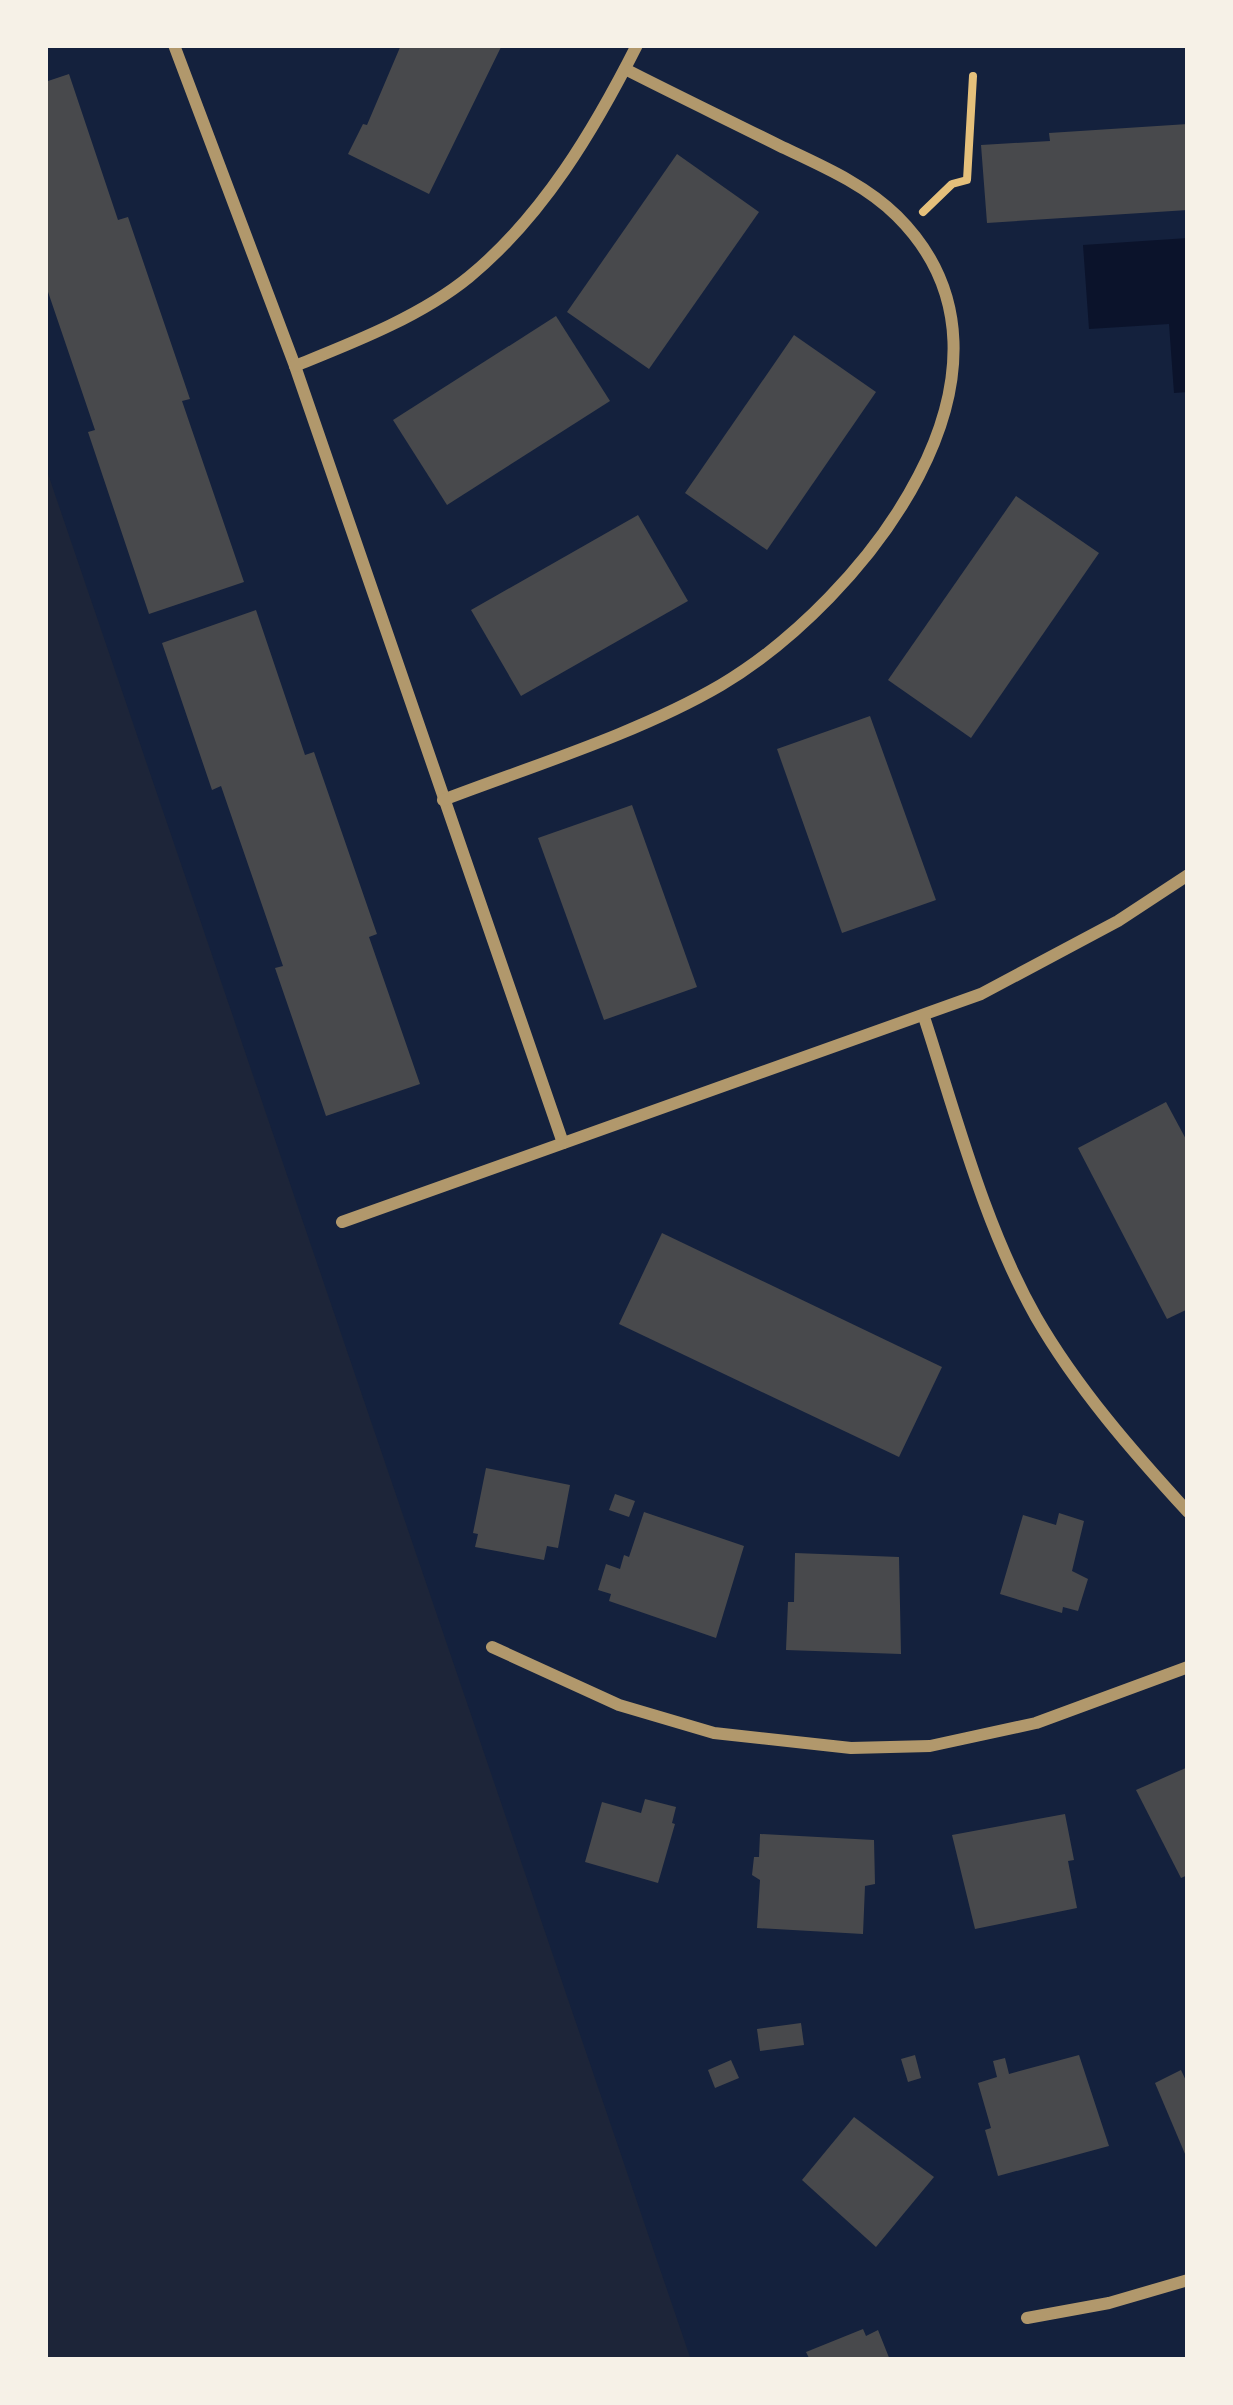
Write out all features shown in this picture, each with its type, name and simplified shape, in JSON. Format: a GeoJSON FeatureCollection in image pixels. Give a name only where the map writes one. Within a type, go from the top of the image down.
{"type":"FeatureCollection","features":[{"type":"Feature","properties":{"kind":"street"},"geometry":{"type":"LineString","coordinates":[[174,45],[295,366],[563,1143]]}},
{"type":"Feature","properties":{"kind":"street"},"geometry":{"type":"LineString","coordinates":[[295,366],[425,305],[466,280],[532,214],[586,138],[637,45]]}},
{"type":"Feature","properties":{"kind":"street"},"geometry":{"type":"LineString","coordinates":[[443,800],[677,707],[723,683],[810,617],[865,558],[916,483],[953,383],[953,327],[945,285],[907,228],[868,193],[822,166],[625,69]]}},
{"type":"Feature","properties":{"kind":"street"},"geometry":{"type":"LineString","coordinates":[[342,1222],[924,1017],[1045,962],[1188,874]]}},
{"type":"Feature","properties":{"kind":"street"},"geometry":{"type":"LineString","coordinates":[[924,1017],[1003,1250],[1037,1318],[1138,1458],[1188,1512]]}},
{"type":"Feature","properties":{"kind":"street"},"geometry":{"type":"LineString","coordinates":[[492,1647],[620,1705],[714,1732],[851,1748],[930,1746],[1036,1723],[1188,1666]]}},
{"type":"Feature","properties":{"kind":"street"},"geometry":{"type":"LineString","coordinates":[[1028,2318],[1108,2303],[1188,2279]]}},
{"type":"Feature","properties":{"kind":"path"},"geometry":{"type":"LineString","coordinates":[[907,228],[952,184],[968,180],[974,76]]}},
{"type":"Feature","properties":{"kind":"shaded area"},"geometry":{"type":"Polygon","coordinates":[[[1188,238],[1188,392],[1174,393],[1169,324],[1089,329],[1083,245],[1188,238]]]}},
{"type":"Feature","properties":{"kind":"shaded area"},"geometry":{"type":"Polygon","coordinates":[[[45,465],[691,2360],[45,2360],[45,465]]]}},
{"type":"Feature","properties":{"kind":"building"},"geometry":{"type":"Polygon","coordinates":[[[401,45],[502,45],[429,194],[348,154],[363,124],[367,125],[401,45]]]}},
{"type":"Feature","properties":{"kind":"building"},"geometry":{"type":"Polygon","coordinates":[[[69,74],[118,220],[128,217],[190,399],[182,401],[244,582],[149,614],[88,432],[95,430],[45,283],[45,82],[69,74]]]}},
{"type":"Feature","properties":{"kind":"building"},"geometry":{"type":"Polygon","coordinates":[[[1188,124],[1188,210],[987,223],[981,145],[1050,141],[1049,133],[1188,124]]]}},
{"type":"Feature","properties":{"kind":"building"},"geometry":{"type":"Polygon","coordinates":[[[677,154],[759,212],[649,369],[567,312],[677,154]]]}},
{"type":"Feature","properties":{"kind":"building"},"geometry":{"type":"Polygon","coordinates":[[[556,316],[610,401],[447,505],[393,420],[556,316]]]}},
{"type":"Feature","properties":{"kind":"building"},"geometry":{"type":"Polygon","coordinates":[[[794,335],[876,392],[767,550],[685,493],[794,335]]]}},
{"type":"Feature","properties":{"kind":"building"},"geometry":{"type":"Polygon","coordinates":[[[1016,496],[1099,553],[971,738],[888,680],[1016,496]]]}},
{"type":"Feature","properties":{"kind":"building"},"geometry":{"type":"Polygon","coordinates":[[[638,515],[688,601],[521,696],[471,610],[638,515]]]}},
{"type":"Feature","properties":{"kind":"building"},"geometry":{"type":"Polygon","coordinates":[[[256,610],[305,755],[314,752],[377,934],[369,937],[420,1084],[326,1116],[275,968],[283,966],[221,786],[212,790],[162,643],[256,610]]]}},
{"type":"Feature","properties":{"kind":"building"},"geometry":{"type":"Polygon","coordinates":[[[870,716],[936,900],[842,933],[777,749],[870,716]]]}},
{"type":"Feature","properties":{"kind":"building"},"geometry":{"type":"Polygon","coordinates":[[[632,805],[697,987],[604,1020],[538,838],[632,805]]]}},
{"type":"Feature","properties":{"kind":"building"},"geometry":{"type":"Polygon","coordinates":[[[1166,1102],[1188,1143],[1188,1309],[1167,1319],[1078,1148],[1166,1102]]]}},
{"type":"Feature","properties":{"kind":"building"},"geometry":{"type":"Polygon","coordinates":[[[662,1233],[942,1367],[899,1457],[619,1324],[662,1233]]]}},
{"type":"Feature","properties":{"kind":"building"},"geometry":{"type":"Polygon","coordinates":[[[486,1468],[570,1485],[558,1548],[547,1546],[544,1560],[475,1547],[478,1534],[473,1533],[486,1468]]]}},
{"type":"Feature","properties":{"kind":"building"},"geometry":{"type":"Polygon","coordinates":[[[615,1494],[635,1501],[629,1517],[609,1510],[615,1494]]]}},
{"type":"Feature","properties":{"kind":"building"},"geometry":{"type":"Polygon","coordinates":[[[644,1512],[744,1546],[716,1638],[609,1601],[611,1594],[598,1590],[606,1564],[620,1569],[624,1555],[629,1557],[644,1512]]]}},
{"type":"Feature","properties":{"kind":"building"},"geometry":{"type":"Polygon","coordinates":[[[1059,1513],[1084,1521],[1072,1571],[1088,1579],[1078,1611],[1063,1607],[1062,1613],[1000,1594],[1023,1515],[1056,1525],[1059,1513]]]}},
{"type":"Feature","properties":{"kind":"building"},"geometry":{"type":"Polygon","coordinates":[[[795,1553],[899,1557],[901,1654],[786,1650],[795,1553]]]}},
{"type":"Feature","properties":{"kind":"building"},"geometry":{"type":"Polygon","coordinates":[[[1188,1767],[1188,1875],[1181,1878],[1136,1790],[1188,1767]]]}},
{"type":"Feature","properties":{"kind":"building"},"geometry":{"type":"Polygon","coordinates":[[[645,1799],[676,1807],[658,1883],[585,1862],[602,1802],[641,1813],[645,1799]]]}},
{"type":"Feature","properties":{"kind":"building"},"geometry":{"type":"Polygon","coordinates":[[[1065,1814],[1077,1908],[975,1929],[952,1835],[1065,1814]]]}},
{"type":"Feature","properties":{"kind":"building"},"geometry":{"type":"Polygon","coordinates":[[[760,1834],[874,1840],[875,1884],[865,1886],[863,1934],[757,1928],[760,1880],[752,1875],[760,1834]]]}},
{"type":"Feature","properties":{"kind":"building"},"geometry":{"type":"Polygon","coordinates":[[[801,2023],[804,2045],[760,2051],[757,2029],[801,2023]]]}},
{"type":"Feature","properties":{"kind":"building"},"geometry":{"type":"Polygon","coordinates":[[[915,2055],[921,2078],[908,2082],[901,2059],[915,2055]]]}},
{"type":"Feature","properties":{"kind":"building"},"geometry":{"type":"Polygon","coordinates":[[[1079,2055],[1109,2146],[998,2176],[978,2083],[997,2077],[993,2061],[1005,2058],[1009,2074],[1079,2055]]]}},
{"type":"Feature","properties":{"kind":"building"},"geometry":{"type":"Polygon","coordinates":[[[731,2060],[739,2078],[715,2088],[708,2070],[731,2060]]]}},
{"type":"Feature","properties":{"kind":"building"},"geometry":{"type":"Polygon","coordinates":[[[1181,2070],[1188,2085],[1188,2161],[1155,2083],[1181,2070]]]}},
{"type":"Feature","properties":{"kind":"building"},"geometry":{"type":"Polygon","coordinates":[[[854,2117],[934,2177],[876,2247],[802,2180],[854,2117]]]}},
{"type":"Feature","properties":{"kind":"building"},"geometry":{"type":"Polygon","coordinates":[[[863,2329],[866,2336],[878,2330],[890,2360],[810,2360],[806,2352],[863,2329]]]}}]}
